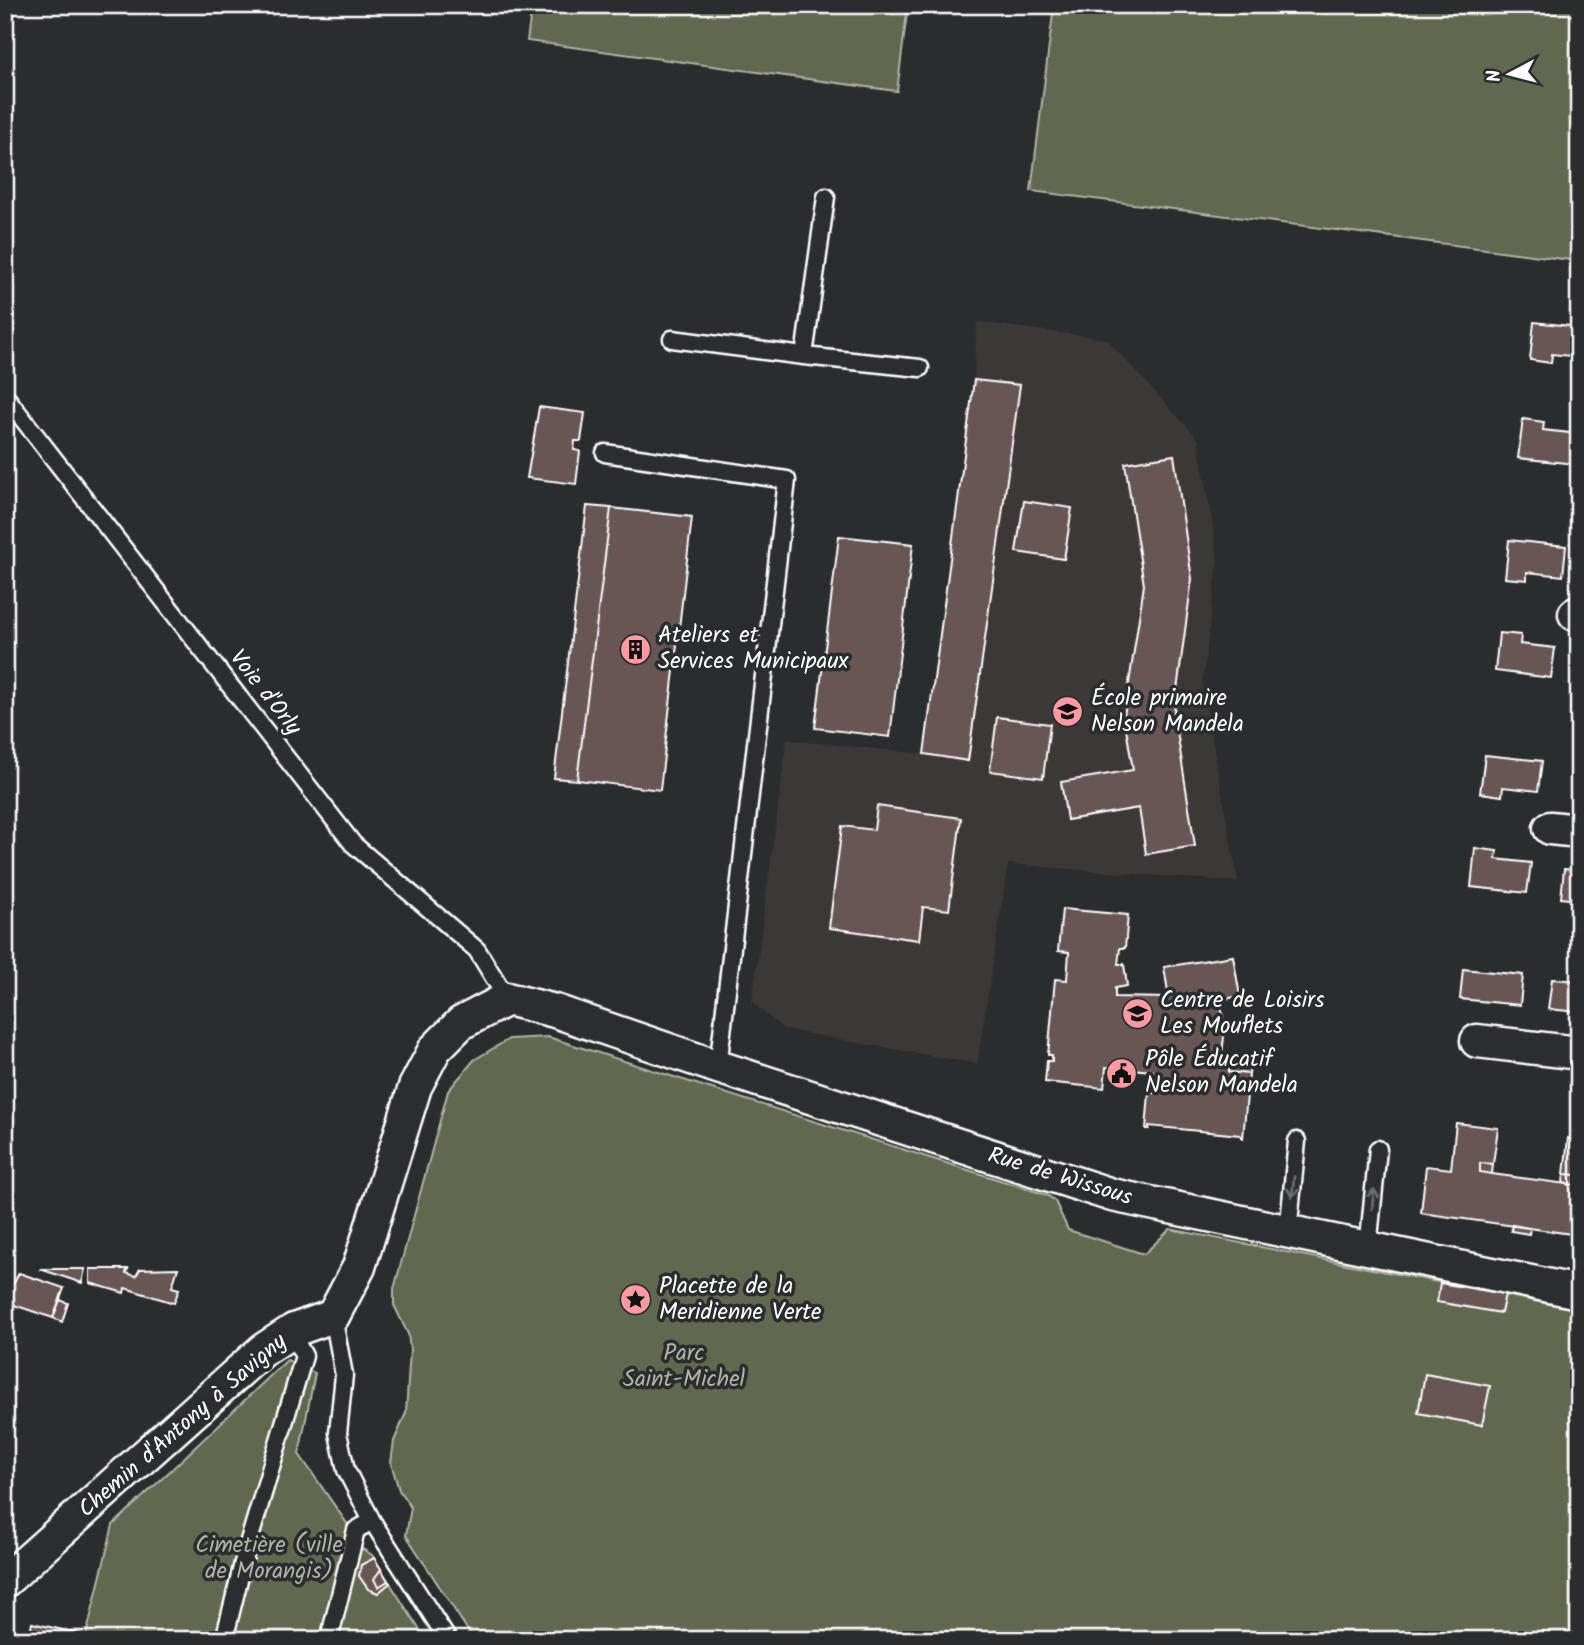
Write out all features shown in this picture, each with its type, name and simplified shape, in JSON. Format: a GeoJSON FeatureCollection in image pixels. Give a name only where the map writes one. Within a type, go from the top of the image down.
{"type":"FeatureCollection","features":[{"type":"Feature","properties":{"kind":"street","name":"Rue de Wissous"},"geometry":{"type":"LineString","coordinates":[[506,999],[555,1011],[718,1068],[1097,1191],[1579,1292]]}},
{"type":"Feature","properties":{"kind":"street"},"geometry":{"type":"LineString","coordinates":[[333,1316],[359,1267],[415,1087],[435,1049],[461,1023],[506,999]]}},
{"type":"Feature","properties":{"kind":"street"},"geometry":{"type":"LineString","coordinates":[[1477,1041],[1579,1053]]}},
{"type":"Feature","properties":{"kind":"street","name":"Chemin d'Antony à Savigny"},"geometry":{"type":"LineString","coordinates":[[5,1581],[263,1350],[290,1331],[333,1316]]}},
{"type":"Feature","properties":{"kind":"lane"},"geometry":{"type":"LineString","coordinates":[[804,356],[826,197]]}},
{"type":"Feature","properties":{"kind":"lane"},"geometry":{"type":"LineString","coordinates":[[672,339],[920,368]]}},
{"type":"Feature","properties":{"kind":"lane","name":"Voie d'Orly"},"geometry":{"type":"LineString","coordinates":[[5,396],[353,844],[477,950],[506,999]]}},
{"type":"Feature","properties":{"kind":"lane"},"geometry":{"type":"LineString","coordinates":[[605,453],[787,480],[718,1068]]}},
{"type":"Feature","properties":{"kind":"lane"},"geometry":{"type":"LineString","coordinates":[[1288,1233],[1297,1141]]}},
{"type":"Feature","properties":{"kind":"lane"},"geometry":{"type":"LineString","coordinates":[[1368,1248],[1378,1149]]}},
{"type":"Feature","properties":{"kind":"lane"},"geometry":{"type":"LineString","coordinates":[[333,1316],[344,1375],[338,1408],[341,1452],[346,1470],[372,1521],[448,1640]]}},
{"type":"Feature","properties":{"kind":"lane"},"geometry":{"type":"LineString","coordinates":[[224,1640],[246,1551],[304,1356],[290,1331]]}},
{"type":"Feature","properties":{"kind":"lane"},"geometry":{"type":"LineString","coordinates":[[329,1640],[356,1530],[372,1521]]}},
{"type":"Feature","properties":{"kind":"shaded area","name":"École primaire Nelson Mandela"},"geometry":{"type":"Polygon","coordinates":[[[977,322],[1106,339],[1198,439],[1218,560],[1202,684],[1238,882],[1008,864],[977,1064],[783,1029],[752,1002],[787,740],[924,754],[974,380],[977,322]]]}},
{"type":"Feature","properties":{"kind":"green space"},"geometry":{"type":"Polygon","coordinates":[[[532,5],[908,5],[897,91],[527,41],[532,5]]]}},
{"type":"Feature","properties":{"kind":"green space"},"geometry":{"type":"Polygon","coordinates":[[[1054,5],[1579,5],[1579,261],[1031,191],[1054,5]]]}},
{"type":"Feature","properties":{"kind":"green space","name":"Parc Saint-Michel"},"geometry":{"type":"Polygon","coordinates":[[[548,1037],[1047,1195],[1055,1201],[1068,1230],[1144,1254],[1170,1229],[1579,1310],[1579,1640],[474,1640],[406,1535],[411,1508],[399,1490],[391,1463],[394,1441],[406,1413],[410,1350],[408,1334],[394,1305],[394,1289],[448,1091],[474,1060],[509,1039],[548,1037]]]}},
{"type":"Feature","properties":{"kind":"green space","name":"Cimetière (ville de Morangis)"},"geometry":{"type":"Polygon","coordinates":[[[287,1360],[315,1373],[299,1454],[348,1525],[345,1538],[372,1555],[426,1640],[85,1640],[113,1525],[287,1360]]]}},
{"type":"Feature","properties":{"kind":"building"},"geometry":{"type":"Polygon","coordinates":[[[1534,322],[1579,327],[1579,357],[1552,354],[1551,363],[1530,360],[1534,322]]]}},
{"type":"Feature","properties":{"kind":"building"},"geometry":{"type":"Polygon","coordinates":[[[974,380],[1020,385],[968,761],[924,754],[974,380]]]}},
{"type":"Feature","properties":{"kind":"building"},"geometry":{"type":"Polygon","coordinates":[[[539,407],[585,413],[581,441],[575,441],[574,450],[580,451],[576,484],[527,478],[539,407]]]}},
{"type":"Feature","properties":{"kind":"building"},"geometry":{"type":"Polygon","coordinates":[[[1523,419],[1544,422],[1543,430],[1579,434],[1575,464],[1518,458],[1523,419]]]}},
{"type":"Feature","properties":{"kind":"building"},"geometry":{"type":"Polygon","coordinates":[[[1174,455],[1192,579],[1174,712],[1195,846],[1146,854],[1139,808],[1067,820],[1061,782],[1133,770],[1124,716],[1144,585],[1125,463],[1174,455]]]}},
{"type":"Feature","properties":{"kind":"building"},"geometry":{"type":"Polygon","coordinates":[[[1024,501],[1072,508],[1064,559],[1016,552],[1024,501]]]}},
{"type":"Feature","properties":{"kind":"building"},"geometry":{"type":"Polygon","coordinates":[[[587,506],[611,508],[577,780],[554,778],[587,506]]]}},
{"type":"Feature","properties":{"kind":"building","name":"Ateliers et Services Municipaux"},"geometry":{"type":"Polygon","coordinates":[[[611,508],[692,517],[660,790],[577,780],[611,508]]]}},
{"type":"Feature","properties":{"kind":"building"},"geometry":{"type":"Polygon","coordinates":[[[839,536],[913,544],[890,737],[815,728],[839,536]]]}},
{"type":"Feature","properties":{"kind":"building"},"geometry":{"type":"Polygon","coordinates":[[[1509,540],[1566,546],[1563,576],[1527,572],[1527,580],[1505,578],[1509,540]]]}},
{"type":"Feature","properties":{"kind":"building"},"geometry":{"type":"Polygon","coordinates":[[[1499,633],[1521,635],[1520,644],[1555,648],[1551,678],[1495,671],[1499,633]]]}},
{"type":"Feature","properties":{"kind":"building"},"geometry":{"type":"Polygon","coordinates":[[[997,717],[1050,724],[1043,778],[990,771],[997,717]]]}},
{"type":"Feature","properties":{"kind":"building"},"geometry":{"type":"Polygon","coordinates":[[[1485,755],[1542,761],[1538,791],[1503,787],[1502,796],[1480,793],[1485,755]]]}},
{"type":"Feature","properties":{"kind":"building"},"geometry":{"type":"Polygon","coordinates":[[[1576,765],[1579,765],[1579,796],[1572,795],[1576,765]]]}},
{"type":"Feature","properties":{"kind":"building"},"geometry":{"type":"Polygon","coordinates":[[[877,806],[961,818],[949,910],[923,907],[919,940],[829,928],[842,826],[874,830],[877,806]]]}},
{"type":"Feature","properties":{"kind":"building"},"geometry":{"type":"Polygon","coordinates":[[[1475,848],[1497,851],[1496,859],[1531,863],[1527,893],[1471,887],[1475,848]]]}},
{"type":"Feature","properties":{"kind":"building"},"geometry":{"type":"Polygon","coordinates":[[[1564,869],[1579,870],[1579,900],[1561,898],[1564,869]]]}},
{"type":"Feature","properties":{"kind":"building","name":"Centre de Loisirs Les Mouflets"},"geometry":{"type":"Polygon","coordinates":[[[1062,909],[1128,915],[1125,948],[1120,948],[1118,964],[1124,964],[1127,986],[1115,988],[1115,997],[1169,998],[1164,967],[1233,956],[1240,996],[1220,1000],[1225,1028],[1222,1054],[1206,1053],[1205,1063],[1229,1066],[1229,1072],[1249,1074],[1243,1138],[1240,1135],[1149,1126],[1149,1129],[1146,1129],[1149,1093],[1156,1093],[1157,1083],[1151,1083],[1153,1071],[1106,1067],[1104,1088],[1045,1082],[1047,1061],[1052,1061],[1052,1055],[1048,1055],[1055,979],[1067,980],[1069,952],[1058,951],[1062,909]]]}},
{"type":"Feature","properties":{"kind":"building"},"geometry":{"type":"Polygon","coordinates":[[[1463,969],[1523,975],[1520,1005],[1460,999],[1463,969]]]}},
{"type":"Feature","properties":{"kind":"building"},"geometry":{"type":"Polygon","coordinates":[[[1552,979],[1579,981],[1579,1012],[1548,1009],[1552,979]]]}},
{"type":"Feature","properties":{"kind":"building"},"geometry":{"type":"Polygon","coordinates":[[[1206,1053],[1251,1057],[1249,1074],[1229,1072],[1229,1066],[1205,1063],[1206,1053]]]}},
{"type":"Feature","properties":{"kind":"building"},"geometry":{"type":"Polygon","coordinates":[[[1456,1123],[1498,1128],[1493,1164],[1480,1163],[1480,1172],[1574,1185],[1576,1175],[1564,1174],[1568,1138],[1579,1139],[1579,1235],[1421,1213],[1426,1166],[1451,1169],[1456,1123]]]}},
{"type":"Feature","properties":{"kind":"building"},"geometry":{"type":"Polygon","coordinates":[[[1480,1163],[1493,1164],[1492,1174],[1480,1172],[1480,1163]]]}},
{"type":"Feature","properties":{"kind":"building"},"geometry":{"type":"Polygon","coordinates":[[[1564,1174],[1576,1175],[1574,1185],[1563,1183],[1564,1174]]]}},
{"type":"Feature","properties":{"kind":"building"},"geometry":{"type":"Polygon","coordinates":[[[1512,1225],[1530,1228],[1529,1234],[1511,1231],[1512,1225]]]}},
{"type":"Feature","properties":{"kind":"building"},"geometry":{"type":"Polygon","coordinates":[[[178,1268],[172,1287],[179,1289],[174,1303],[125,1288],[124,1293],[90,1283],[90,1269],[128,1269],[126,1273],[136,1276],[140,1269],[178,1268]]]}},
{"type":"Feature","properties":{"kind":"building"},"geometry":{"type":"Polygon","coordinates":[[[40,1269],[85,1269],[82,1283],[40,1269]]]}},
{"type":"Feature","properties":{"kind":"building"},"geometry":{"type":"Polygon","coordinates":[[[19,1273],[64,1288],[53,1318],[5,1302],[5,1281],[14,1283],[19,1273]]]}},
{"type":"Feature","properties":{"kind":"building"},"geometry":{"type":"Polygon","coordinates":[[[1440,1283],[1505,1294],[1501,1313],[1437,1302],[1440,1283]]]}},
{"type":"Feature","properties":{"kind":"building"},"geometry":{"type":"Polygon","coordinates":[[[60,1300],[68,1303],[62,1322],[53,1318],[60,1300]]]}},
{"type":"Feature","properties":{"kind":"building"},"geometry":{"type":"Polygon","coordinates":[[[1425,1374],[1490,1386],[1482,1425],[1418,1413],[1425,1374]]]}},
{"type":"Feature","properties":{"kind":"building"},"geometry":{"type":"Polygon","coordinates":[[[374,1558],[381,1569],[374,1579],[378,1587],[388,1581],[390,1583],[378,1593],[368,1589],[359,1576],[361,1565],[374,1558]]]}},
{"type":"Feature","properties":{"kind":"building"},"geometry":{"type":"Polygon","coordinates":[[[381,1569],[388,1581],[378,1587],[374,1579],[381,1569]]]}},
{"type":"Feature","properties":{"kind":"building"},"geometry":{"type":"Polygon","coordinates":[[[32,1623],[81,1634],[80,1640],[28,1640],[32,1623]]]}},
{"type":"Feature","properties":{"kind":"place","name":"Ateliers et Services Municipaux"},"geometry":{"type":"Point","coordinates":[635,649]}},
{"type":"Feature","properties":{"kind":"place","name":"École primaire Nelson Mandela"},"geometry":{"type":"Point","coordinates":[1068,712]}},
{"type":"Feature","properties":{"kind":"place","name":"Centre de Loisirs Les Mouflets"},"geometry":{"type":"Point","coordinates":[1137,1014]}},
{"type":"Feature","properties":{"kind":"place","name":"Pôle Éducatif Nelson Mandela"},"geometry":{"type":"Point","coordinates":[1122,1073]}},
{"type":"Feature","properties":{"kind":"place","name":"Placette de la Meridienne Verte"},"geometry":{"type":"Point","coordinates":[636,1300]}}]}
